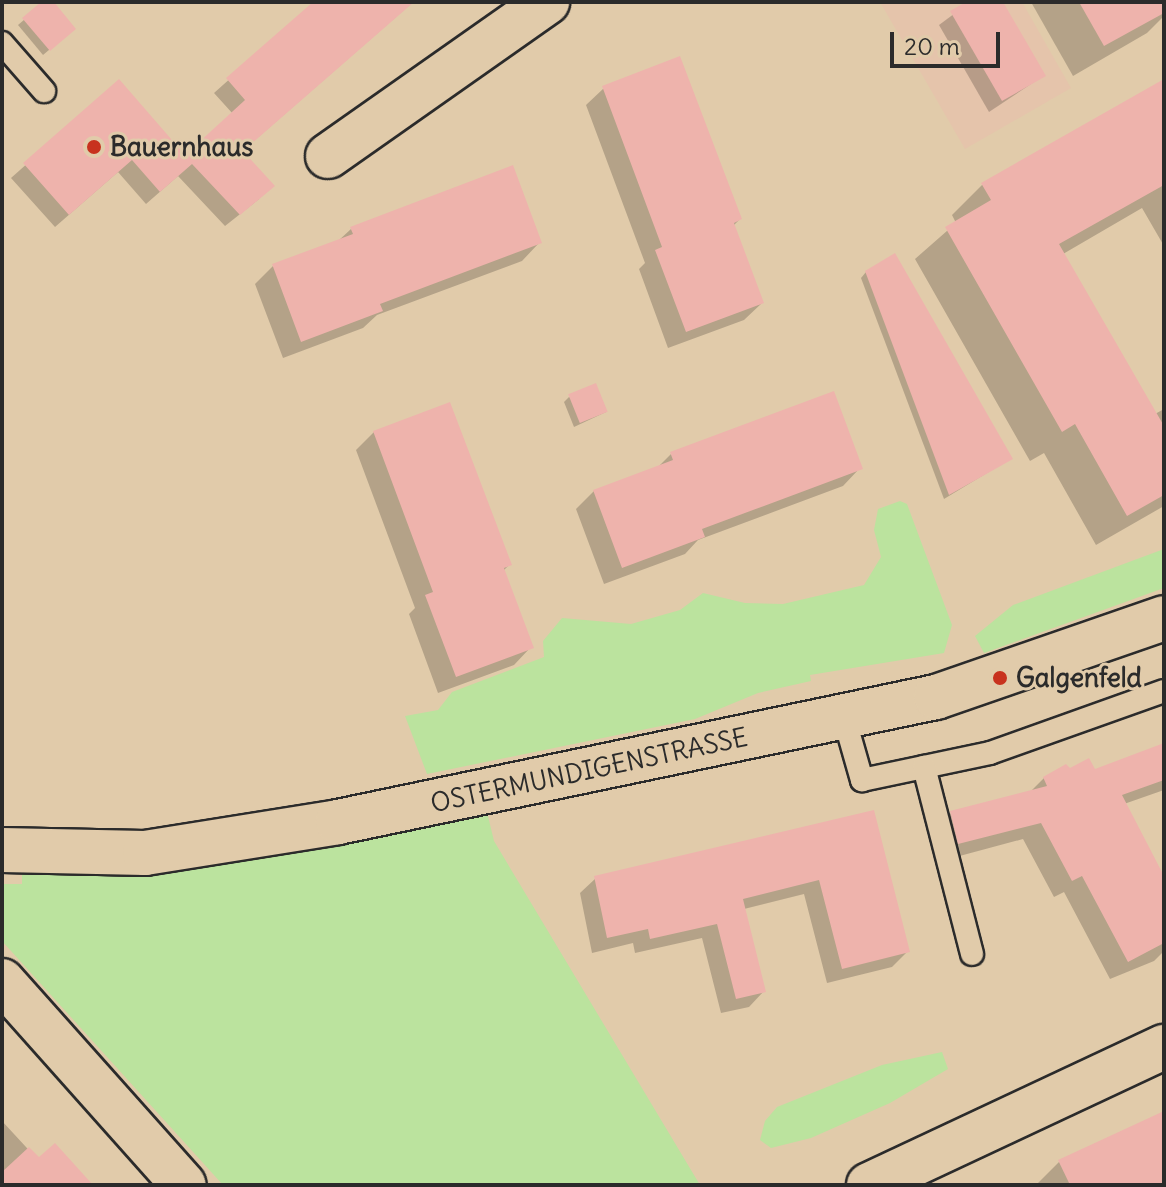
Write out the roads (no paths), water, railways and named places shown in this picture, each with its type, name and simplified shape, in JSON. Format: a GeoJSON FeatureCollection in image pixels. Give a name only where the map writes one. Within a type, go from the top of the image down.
{"type":"FeatureCollection","features":[{"type":"Feature","properties":{"kind":"main road"},"geometry":{"type":"LineString","coordinates":[[328,156],[547,2]]}},
{"type":"Feature","properties":{"kind":"main road","name":"OSTERMUNDIGENSTRASSE"},"geometry":{"type":"LineString","coordinates":[[2,850],[95,855],[196,848],[844,717],[988,682],[1164,618]]}},
{"type":"Feature","properties":{"kind":"main road"},"geometry":{"type":"LineString","coordinates":[[2,981],[184,1185]]}},
{"type":"Feature","properties":{"kind":"main road"},"geometry":{"type":"LineString","coordinates":[[869,1185],[1164,1047]]}},
{"type":"Feature","properties":{"kind":"lane"},"geometry":{"type":"LineString","coordinates":[[2,43],[44,91]]}},
{"type":"Feature","properties":{"kind":"lane"},"geometry":{"type":"LineString","coordinates":[[844,717],[862,780],[990,753],[1164,691]]}},
{"type":"Feature","properties":{"kind":"lane"},"geometry":{"type":"LineString","coordinates":[[924,767],[972,954]]}},
{"type":"Feature","properties":{"kind":"place","name":"Bauernhaus"},"geometry":{"type":"Point","coordinates":[94,147]}},
{"type":"Feature","properties":{"kind":"place","name":"Galgenfeld"},"geometry":{"type":"Point","coordinates":[1000,678]}}]}
